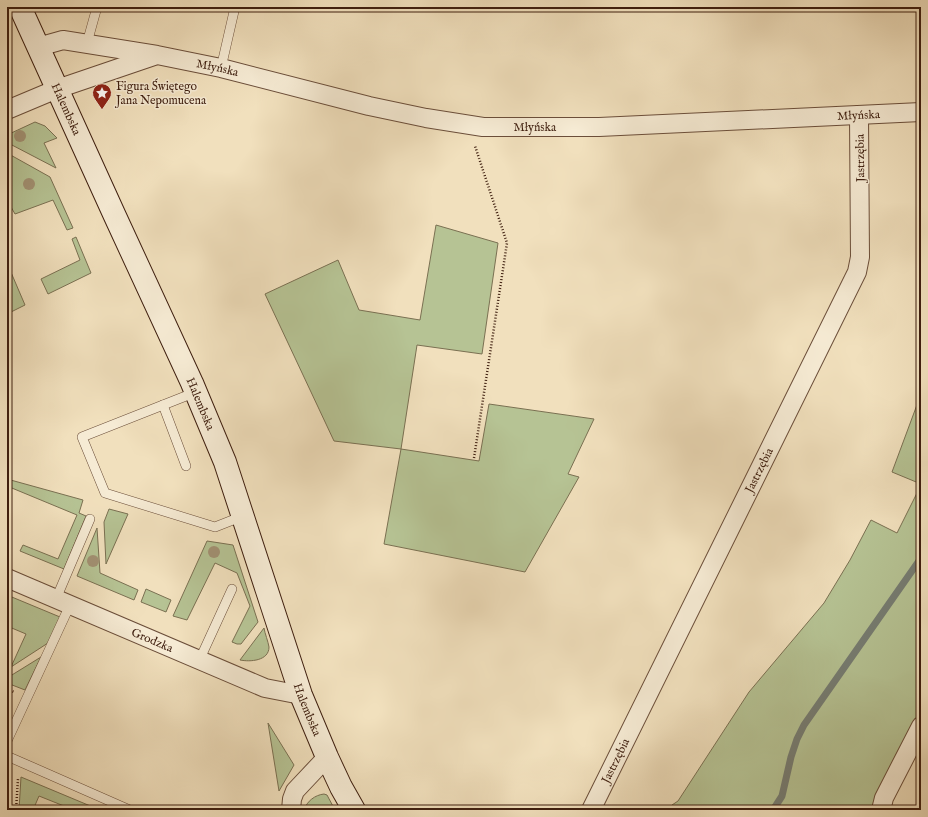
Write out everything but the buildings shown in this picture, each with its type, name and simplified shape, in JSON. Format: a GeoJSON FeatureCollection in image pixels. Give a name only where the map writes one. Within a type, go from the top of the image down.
{"type":"FeatureCollection","features":[{"type":"Feature","properties":{"kind":"street","name":"Halembska"},"geometry":{"type":"LineString","coordinates":[[20,7],[196,392],[225,462],[301,695],[327,757],[354,810]]}},
{"type":"Feature","properties":{"kind":"street","name":"Młyńska"},"geometry":{"type":"LineString","coordinates":[[38,47],[62,40],[157,55],[221,68],[369,106],[426,118],[483,126],[599,127],[921,112]]}},
{"type":"Feature","properties":{"kind":"street"},"geometry":{"type":"LineString","coordinates":[[7,110],[57,89],[157,55]]}},
{"type":"Feature","properties":{"kind":"street","name":"Jastrzębia"},"geometry":{"type":"LineString","coordinates":[[591,810],[857,272],[860,257],[859,115]]}},
{"type":"Feature","properties":{"kind":"street","name":"Grodzka"},"geometry":{"type":"LineString","coordinates":[[7,578],[265,688],[301,695]]}},
{"type":"Feature","properties":{"kind":"street"},"geometry":{"type":"LineString","coordinates":[[881,810],[884,798],[920,731]]}},
{"type":"Feature","properties":{"kind":"street"},"geometry":{"type":"LineString","coordinates":[[291,810],[292,799],[295,791],[327,757]]}},
{"type":"Feature","properties":{"kind":"lane"},"geometry":{"type":"LineString","coordinates":[[87,43],[97,7]]}},
{"type":"Feature","properties":{"kind":"lane"},"geometry":{"type":"LineString","coordinates":[[221,68],[235,7]]}},
{"type":"Feature","properties":{"kind":"lane"},"geometry":{"type":"LineString","coordinates":[[196,392],[82,437],[105,492],[215,527],[243,516]]}},
{"type":"Feature","properties":{"kind":"lane"},"geometry":{"type":"LineString","coordinates":[[162,405],[186,466]]}},
{"type":"Feature","properties":{"kind":"lane"},"geometry":{"type":"LineString","coordinates":[[7,741],[63,602],[90,519]]}},
{"type":"Feature","properties":{"kind":"lane"},"geometry":{"type":"LineString","coordinates":[[199,661],[232,589]]}},
{"type":"Feature","properties":{"kind":"lane"},"geometry":{"type":"LineString","coordinates":[[7,756],[130,810]]}},
{"type":"Feature","properties":{"kind":"path"},"geometry":{"type":"LineString","coordinates":[[468,124],[507,243],[474,458]]}},
{"type":"Feature","properties":{"kind":"path"},"geometry":{"type":"LineString","coordinates":[[16,810],[20,762]]}},
{"type":"Feature","properties":{"kind":"green space"},"geometry":{"type":"Polygon","coordinates":[[[35,122],[45,126],[57,138],[44,143],[56,168],[10,144],[7,135],[35,122]]]}},
{"type":"Feature","properties":{"kind":"green space"},"geometry":{"type":"Polygon","coordinates":[[[7,153],[50,177],[73,228],[67,230],[53,200],[15,214],[7,200],[7,153]]]}},
{"type":"Feature","properties":{"kind":"green space"},"geometry":{"type":"Polygon","coordinates":[[[436,225],[498,243],[482,354],[417,345],[401,449],[334,441],[265,294],[338,260],[359,310],[420,320],[436,225]]]}},
{"type":"Feature","properties":{"kind":"green space"},"geometry":{"type":"Polygon","coordinates":[[[76,237],[91,273],[48,294],[41,279],[80,260],[72,239],[76,237]]]}},
{"type":"Feature","properties":{"kind":"green space"},"geometry":{"type":"Polygon","coordinates":[[[7,263],[25,305],[7,314],[7,263]]]}},
{"type":"Feature","properties":{"kind":"green space"},"geometry":{"type":"Polygon","coordinates":[[[921,394],[921,484],[892,472],[921,394]]]}},
{"type":"Feature","properties":{"kind":"green space"},"geometry":{"type":"Polygon","coordinates":[[[489,404],[594,419],[568,474],[579,477],[525,572],[384,544],[401,449],[479,461],[489,404]]]}},
{"type":"Feature","properties":{"kind":"green space"},"geometry":{"type":"Polygon","coordinates":[[[7,479],[83,500],[79,513],[86,516],[64,569],[20,551],[23,545],[58,559],[77,515],[7,486],[7,479]]]}},
{"type":"Feature","properties":{"kind":"green space"},"geometry":{"type":"Polygon","coordinates":[[[921,485],[921,709],[897,753],[872,810],[673,810],[672,805],[678,801],[749,692],[824,603],[850,560],[871,520],[897,533],[921,485]]]}},
{"type":"Feature","properties":{"kind":"green space"},"geometry":{"type":"Polygon","coordinates":[[[109,509],[128,514],[106,564],[104,522],[109,509]]]}},
{"type":"Feature","properties":{"kind":"green space"},"geometry":{"type":"Polygon","coordinates":[[[97,528],[100,573],[138,590],[134,600],[77,576],[97,528]]]}},
{"type":"Feature","properties":{"kind":"green space"},"geometry":{"type":"Polygon","coordinates":[[[207,541],[233,545],[258,622],[241,644],[232,642],[250,606],[237,573],[215,563],[187,620],[173,616],[207,541]]]}},
{"type":"Feature","properties":{"kind":"green space"},"geometry":{"type":"Polygon","coordinates":[[[146,589],[171,600],[166,612],[141,602],[146,589]]]}},
{"type":"Feature","properties":{"kind":"green space"},"geometry":{"type":"Polygon","coordinates":[[[7,595],[60,617],[48,643],[11,667],[26,634],[7,626],[7,595]]]}},
{"type":"Feature","properties":{"kind":"green space"},"geometry":{"type":"Polygon","coordinates":[[[264,628],[269,647],[266,655],[258,660],[240,660],[264,628]]]}},
{"type":"Feature","properties":{"kind":"green space"},"geometry":{"type":"Polygon","coordinates":[[[41,657],[25,690],[7,683],[7,678],[41,657]]]}},
{"type":"Feature","properties":{"kind":"green space"},"geometry":{"type":"Polygon","coordinates":[[[268,723],[294,765],[279,791],[268,723]]]}},
{"type":"Feature","properties":{"kind":"green space"},"geometry":{"type":"Polygon","coordinates":[[[21,777],[100,810],[74,810],[39,796],[33,810],[19,810],[21,777]]]}},
{"type":"Feature","properties":{"kind":"green space"},"geometry":{"type":"Polygon","coordinates":[[[324,794],[327,795],[335,810],[304,810],[312,799],[324,794]]]}},
{"type":"Feature","properties":{"kind":"waterway"},"geometry":{"type":"LineString","coordinates":[[773,810],[782,796],[791,757],[797,739],[804,725],[921,558]]}},
{"type":"Feature","properties":{"kind":"place","name":"Figura Świętego Jana Nepomucena"},"geometry":{"type":"Point","coordinates":[102,110]}}]}
